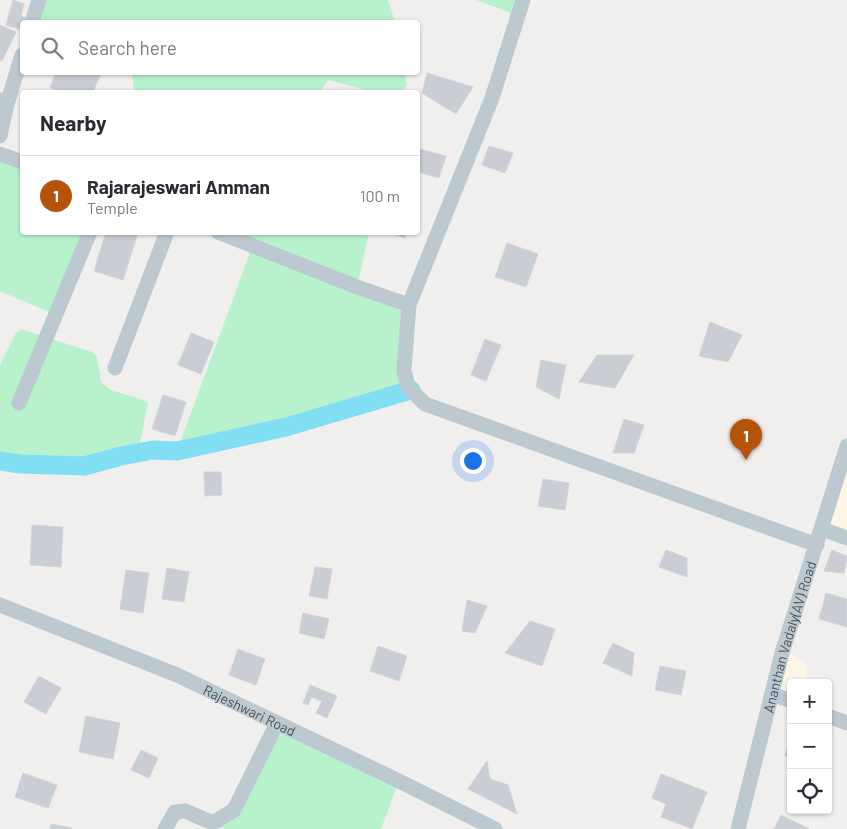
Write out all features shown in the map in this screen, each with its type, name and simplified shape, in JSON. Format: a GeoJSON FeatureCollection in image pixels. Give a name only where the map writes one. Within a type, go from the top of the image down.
{"type":"FeatureCollection","features":[{"type":"Feature","properties":{"kind":"street"},"geometry":{"type":"LineString","coordinates":[[33,20],[39,0]]}},
{"type":"Feature","properties":{"kind":"street"},"geometry":{"type":"LineString","coordinates":[[523,0],[492,98],[409,305],[404,370],[408,388],[425,404],[817,545]]}},
{"type":"Feature","properties":{"kind":"street"},"geometry":{"type":"LineString","coordinates":[[0,136],[4,102],[20,60]]}},
{"type":"Feature","properties":{"kind":"street"},"geometry":{"type":"LineString","coordinates":[[0,154],[20,161]]}},
{"type":"Feature","properties":{"kind":"street"},"geometry":{"type":"LineString","coordinates":[[19,403],[89,235]]}},
{"type":"Feature","properties":{"kind":"street"},"geometry":{"type":"LineString","coordinates":[[115,368],[166,235]]}},
{"type":"Feature","properties":{"kind":"street"},"geometry":{"type":"LineString","coordinates":[[226,235],[357,287],[409,305]]}},
{"type":"Feature","properties":{"kind":"street","name":"Ananthan Vadaly(AV) Road"},"geometry":{"type":"LineString","coordinates":[[738,829],[782,653],[847,446]]}},
{"type":"Feature","properties":{"kind":"street"},"geometry":{"type":"LineString","coordinates":[[822,530],[847,538]]}},
{"type":"Feature","properties":{"kind":"street","name":"Rajeshwari Road"},"geometry":{"type":"LineString","coordinates":[[0,605],[178,676],[399,781],[495,829]]}},
{"type":"Feature","properties":{"kind":"street"},"geometry":{"type":"LineString","coordinates":[[772,694],[787,700]]}},
{"type":"Feature","properties":{"kind":"street"},"geometry":{"type":"LineString","coordinates":[[832,717],[847,723]]}},
{"type":"Feature","properties":{"kind":"street"},"geometry":{"type":"LineString","coordinates":[[165,829],[175,812],[185,811],[219,826],[234,810],[276,722]]}},
{"type":"Feature","properties":{"kind":"shaded area"},"geometry":{"type":"Polygon","coordinates":[[[847,446],[847,538],[822,529],[847,446]]]}},
{"type":"Feature","properties":{"kind":"shaded area"},"geometry":{"type":"Polygon","coordinates":[[[789,654],[806,665],[806,679],[787,679],[787,700],[772,694],[789,654]]]}},
{"type":"Feature","properties":{"kind":"green space"},"geometry":{"type":"Polygon","coordinates":[[[39,0],[388,0],[394,20],[33,20],[39,0]]]}},
{"type":"Feature","properties":{"kind":"green space"},"geometry":{"type":"Polygon","coordinates":[[[476,0],[523,0],[517,15],[476,0]]]}},
{"type":"Feature","properties":{"kind":"green space"},"geometry":{"type":"Polygon","coordinates":[[[132,75],[405,75],[407,85],[403,90],[366,90],[328,80],[321,90],[134,90],[132,75]]]}},
{"type":"Feature","properties":{"kind":"green space"},"geometry":{"type":"Polygon","coordinates":[[[0,154],[20,161],[20,235],[89,235],[56,315],[0,291],[0,154]]]}},
{"type":"Feature","properties":{"kind":"green space"},"geometry":{"type":"Polygon","coordinates":[[[223,235],[369,235],[357,287],[409,305],[411,390],[286,427],[177,451],[252,247],[223,235]]]}},
{"type":"Feature","properties":{"kind":"green space"},"geometry":{"type":"Polygon","coordinates":[[[21,329],[92,352],[97,357],[101,382],[111,390],[148,403],[138,453],[84,466],[20,464],[0,461],[0,365],[16,333],[21,329]]]}},
{"type":"Feature","properties":{"kind":"green space"},"geometry":{"type":"Polygon","coordinates":[[[277,723],[399,781],[381,829],[225,829],[213,823],[234,810],[277,723]]]}},
{"type":"Feature","properties":{"kind":"building"},"geometry":{"type":"Polygon","coordinates":[[[13,0],[24,4],[21,16],[29,20],[20,20],[20,29],[6,25],[13,0]]]}},
{"type":"Feature","properties":{"kind":"building"},"geometry":{"type":"Polygon","coordinates":[[[0,25],[16,32],[2,61],[0,60],[0,25]]]}},
{"type":"Feature","properties":{"kind":"building"},"geometry":{"type":"Polygon","coordinates":[[[427,73],[473,87],[456,114],[422,93],[427,73]]]}},
{"type":"Feature","properties":{"kind":"building"},"geometry":{"type":"Polygon","coordinates":[[[55,75],[100,75],[94,90],[56,90],[50,88],[55,75]]]}},
{"type":"Feature","properties":{"kind":"building"},"geometry":{"type":"Polygon","coordinates":[[[489,146],[513,153],[505,173],[482,165],[489,146]]]}},
{"type":"Feature","properties":{"kind":"building"},"geometry":{"type":"Polygon","coordinates":[[[420,149],[446,156],[439,178],[420,173],[420,149]]]}},
{"type":"Feature","properties":{"kind":"building"},"geometry":{"type":"Polygon","coordinates":[[[105,235],[137,235],[123,280],[94,271],[105,235]]]}},
{"type":"Feature","properties":{"kind":"building"},"geometry":{"type":"Polygon","coordinates":[[[507,243],[538,254],[526,287],[495,277],[507,243]]]}},
{"type":"Feature","properties":{"kind":"building"},"geometry":{"type":"Polygon","coordinates":[[[710,322],[742,335],[728,362],[699,356],[710,322]]]}},
{"type":"Feature","properties":{"kind":"building"},"geometry":{"type":"Polygon","coordinates":[[[191,333],[214,342],[201,374],[178,365],[191,333]]]}},
{"type":"Feature","properties":{"kind":"building"},"geometry":{"type":"Polygon","coordinates":[[[485,339],[501,345],[486,381],[471,375],[485,339]]]}},
{"type":"Feature","properties":{"kind":"building"},"geometry":{"type":"Polygon","coordinates":[[[597,355],[634,355],[615,388],[579,382],[597,355]]]}},
{"type":"Feature","properties":{"kind":"building"},"geometry":{"type":"Polygon","coordinates":[[[541,360],[566,365],[559,399],[536,387],[541,360]]]}},
{"type":"Feature","properties":{"kind":"building"},"geometry":{"type":"Polygon","coordinates":[[[163,395],[186,402],[175,436],[152,429],[163,395]]]}},
{"type":"Feature","properties":{"kind":"building"},"geometry":{"type":"Polygon","coordinates":[[[624,419],[644,425],[634,453],[613,453],[624,419]]]}},
{"type":"Feature","properties":{"kind":"building"},"geometry":{"type":"Polygon","coordinates":[[[204,472],[221,472],[222,495],[205,496],[204,472]]]}},
{"type":"Feature","properties":{"kind":"building"},"geometry":{"type":"Polygon","coordinates":[[[543,479],[569,483],[565,510],[538,506],[543,479]]]}},
{"type":"Feature","properties":{"kind":"building"},"geometry":{"type":"Polygon","coordinates":[[[32,525],[63,527],[61,567],[30,565],[32,525]]]}},
{"type":"Feature","properties":{"kind":"building"},"geometry":{"type":"Polygon","coordinates":[[[666,550],[687,558],[687,577],[659,567],[666,550]]]}},
{"type":"Feature","properties":{"kind":"building"},"geometry":{"type":"Polygon","coordinates":[[[832,550],[847,556],[844,573],[824,571],[832,550]]]}},
{"type":"Feature","properties":{"kind":"building"},"geometry":{"type":"Polygon","coordinates":[[[315,567],[332,569],[327,599],[309,596],[315,567]]]}},
{"type":"Feature","properties":{"kind":"building"},"geometry":{"type":"Polygon","coordinates":[[[167,568],[189,572],[184,602],[162,599],[167,568]]]}},
{"type":"Feature","properties":{"kind":"building"},"geometry":{"type":"Polygon","coordinates":[[[126,570],[149,573],[143,613],[120,609],[126,570]]]}},
{"type":"Feature","properties":{"kind":"building"},"geometry":{"type":"Polygon","coordinates":[[[826,593],[847,599],[847,627],[819,619],[826,593]]]}},
{"type":"Feature","properties":{"kind":"building"},"geometry":{"type":"Polygon","coordinates":[[[467,600],[487,606],[475,633],[462,631],[467,600]]]}},
{"type":"Feature","properties":{"kind":"building"},"geometry":{"type":"Polygon","coordinates":[[[303,613],[329,619],[324,639],[299,633],[303,613]]]}},
{"type":"Feature","properties":{"kind":"building"},"geometry":{"type":"Polygon","coordinates":[[[530,621],[555,629],[542,666],[505,653],[530,621]]]}},
{"type":"Feature","properties":{"kind":"building"},"geometry":{"type":"Polygon","coordinates":[[[613,643],[634,653],[632,676],[603,663],[613,643]]]}},
{"type":"Feature","properties":{"kind":"building"},"geometry":{"type":"Polygon","coordinates":[[[378,646],[407,656],[399,681],[370,671],[378,646]]]}},
{"type":"Feature","properties":{"kind":"building"},"geometry":{"type":"Polygon","coordinates":[[[238,649],[265,659],[256,685],[229,675],[238,649]]]}},
{"type":"Feature","properties":{"kind":"building"},"geometry":{"type":"Polygon","coordinates":[[[660,666],[686,671],[681,695],[655,690],[660,666]]]}},
{"type":"Feature","properties":{"kind":"building"},"geometry":{"type":"Polygon","coordinates":[[[39,676],[61,688],[46,714],[24,702],[39,676]]]}},
{"type":"Feature","properties":{"kind":"building"},"geometry":{"type":"Polygon","coordinates":[[[310,685],[337,696],[327,718],[316,713],[322,701],[312,697],[308,705],[303,703],[310,685]]]}},
{"type":"Feature","properties":{"kind":"building"},"geometry":{"type":"Polygon","coordinates":[[[86,716],[120,723],[113,759],[79,752],[86,716]]]}},
{"type":"Feature","properties":{"kind":"building"},"geometry":{"type":"Polygon","coordinates":[[[141,750],[158,758],[149,778],[131,770],[141,750]]]}},
{"type":"Feature","properties":{"kind":"building"},"geometry":{"type":"Polygon","coordinates":[[[487,761],[490,779],[508,785],[517,814],[468,789],[487,761]]]}},
{"type":"Feature","properties":{"kind":"building"},"geometry":{"type":"Polygon","coordinates":[[[23,773],[57,785],[48,808],[15,797],[23,773]]]}},
{"type":"Feature","properties":{"kind":"building"},"geometry":{"type":"Polygon","coordinates":[[[661,774],[707,792],[692,829],[661,817],[666,804],[652,798],[661,774]]]}},
{"type":"Feature","properties":{"kind":"building"},"geometry":{"type":"Polygon","coordinates":[[[781,815],[809,829],[774,829],[781,815]]]}},
{"type":"Feature","properties":{"kind":"building"},"geometry":{"type":"Polygon","coordinates":[[[51,824],[72,828],[50,829],[51,824]]]}},
{"type":"Feature","properties":{"kind":"waterway"},"geometry":{"type":"LineString","coordinates":[[0,461],[20,464],[84,466],[153,450],[177,451],[286,427],[411,390]]}},
{"type":"Feature","properties":{"kind":"place","name":"Rajarajeswari Amman"},"geometry":{"type":"Point","coordinates":[746,460]}}]}
